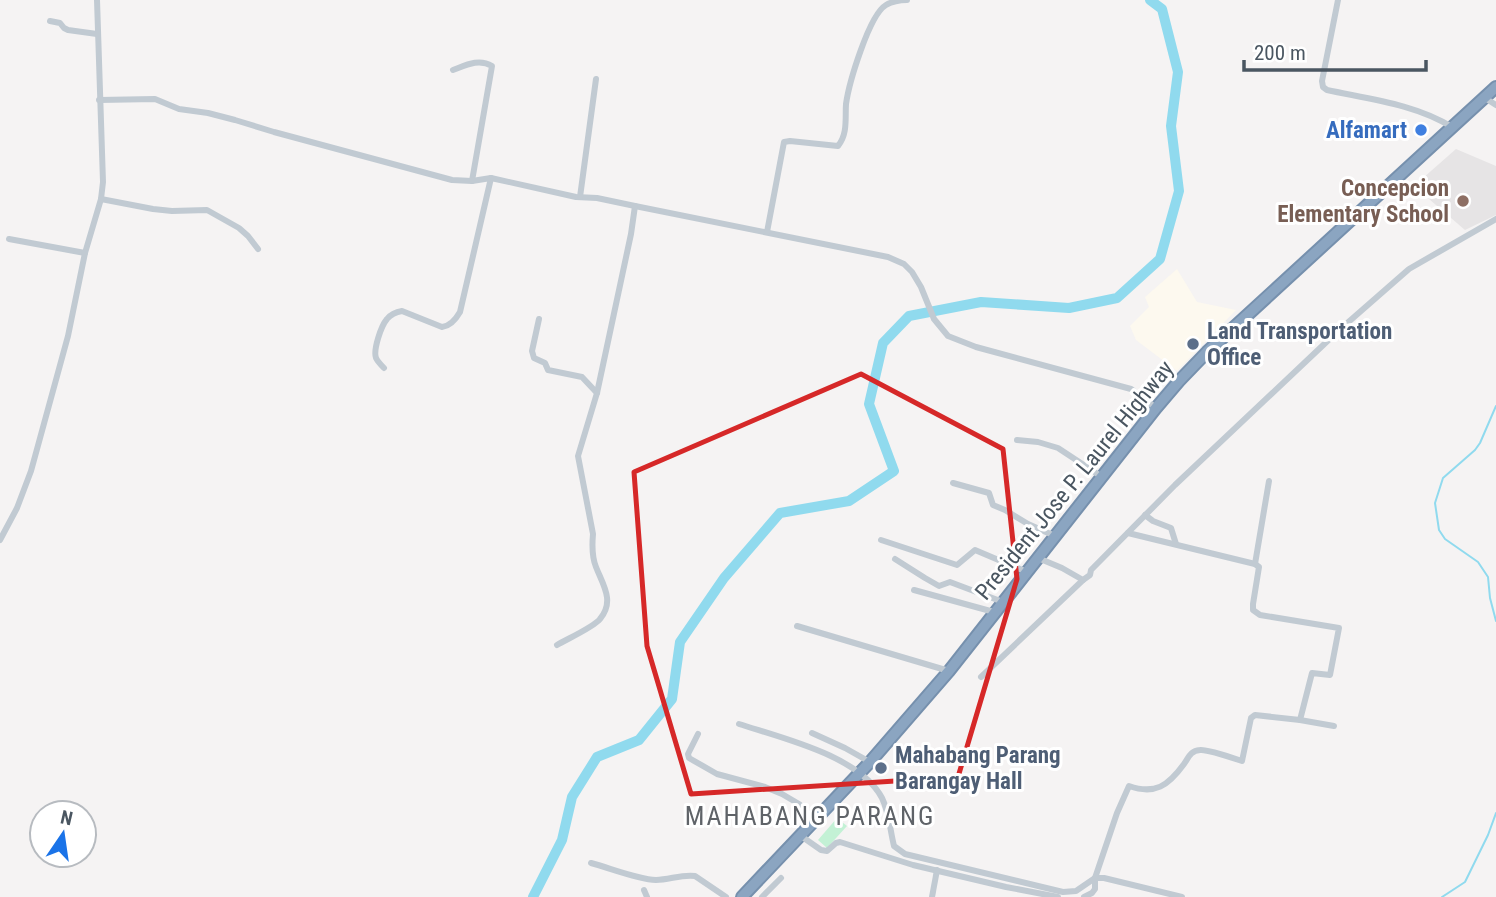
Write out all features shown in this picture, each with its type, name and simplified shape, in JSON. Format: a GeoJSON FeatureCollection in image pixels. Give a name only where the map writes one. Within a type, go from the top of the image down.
{"type":"FeatureCollection","features":[{"type":"Feature","properties":{"kind":"highway","name":"President Jose P. Laurel Highway"},"geometry":{"type":"LineString","coordinates":[[742,897],[870,762],[949,671],[1156,408],[1202,357],[1496,87]]}},
{"type":"Feature","properties":{"kind":"street"},"geometry":{"type":"LineString","coordinates":[[0,540],[17,508],[31,471],[68,336],[85,253],[101,199],[103,183],[97,0]]}},
{"type":"Feature","properties":{"kind":"street"},"geometry":{"type":"LineString","coordinates":[[767,232],[785,142],[838,146],[841,143],[846,123],[846,104],[857,60],[875,16],[885,5],[897,0],[907,0]]}},
{"type":"Feature","properties":{"kind":"street"},"geometry":{"type":"LineString","coordinates":[[1338,0],[1323,87],[1411,108],[1452,127]]}},
{"type":"Feature","properties":{"kind":"street"},"geometry":{"type":"LineString","coordinates":[[50,21],[60,23],[68,30],[97,34]]}},
{"type":"Feature","properties":{"kind":"street"},"geometry":{"type":"LineString","coordinates":[[453,70],[472,62],[492,66],[472,181]]}},
{"type":"Feature","properties":{"kind":"street"},"geometry":{"type":"LineString","coordinates":[[580,197],[596,79]]}},
{"type":"Feature","properties":{"kind":"street"},"geometry":{"type":"LineString","coordinates":[[1485,97],[1496,105]]}},
{"type":"Feature","properties":{"kind":"street"},"geometry":{"type":"LineString","coordinates":[[99,100],[155,99],[179,109],[236,120],[452,180],[491,178],[888,257],[904,264],[912,272],[934,319],[948,336],[956,341],[1131,389],[1156,408]]}},
{"type":"Feature","properties":{"kind":"street"},"geometry":{"type":"LineString","coordinates":[[384,368],[376,359],[376,345],[388,317],[402,311],[447,327],[460,312],[491,178]]}},
{"type":"Feature","properties":{"kind":"street"},"geometry":{"type":"LineString","coordinates":[[101,199],[172,211],[207,209],[239,228],[258,249]]}},
{"type":"Feature","properties":{"kind":"street"},"geometry":{"type":"LineString","coordinates":[[557,645],[599,621],[608,605],[606,589],[595,565],[593,534],[578,456],[597,393],[635,206]]}},
{"type":"Feature","properties":{"kind":"street"},"geometry":{"type":"LineString","coordinates":[[981,677],[1090,575],[1091,570],[1145,515],[1337,332],[1409,269],[1496,219]]}},
{"type":"Feature","properties":{"kind":"street"},"geometry":{"type":"LineString","coordinates":[[9,239],[85,253]]}},
{"type":"Feature","properties":{"kind":"street"},"geometry":{"type":"LineString","coordinates":[[539,319],[532,351],[534,358],[545,363],[548,370],[582,377],[597,393]]}},
{"type":"Feature","properties":{"kind":"street"},"geometry":{"type":"LineString","coordinates":[[1017,440],[1058,448],[1102,477]]}},
{"type":"Feature","properties":{"kind":"street"},"geometry":{"type":"LineString","coordinates":[[1255,564],[1269,481]]}},
{"type":"Feature","properties":{"kind":"street"},"geometry":{"type":"LineString","coordinates":[[953,483],[984,491],[989,494],[993,505],[1055,536]]}},
{"type":"Feature","properties":{"kind":"street"},"geometry":{"type":"LineString","coordinates":[[1145,515],[1171,528],[1176,544]]}},
{"type":"Feature","properties":{"kind":"street"},"geometry":{"type":"LineString","coordinates":[[1128,533],[1255,564],[1259,567],[1253,610],[1260,615],[1339,628],[1330,675],[1312,673],[1300,720]]}},
{"type":"Feature","properties":{"kind":"street"},"geometry":{"type":"LineString","coordinates":[[881,540],[957,565],[975,550],[1027,573]]}},
{"type":"Feature","properties":{"kind":"street"},"geometry":{"type":"LineString","coordinates":[[1038,558],[1083,580]]}},
{"type":"Feature","properties":{"kind":"street"},"geometry":{"type":"LineString","coordinates":[[895,559],[939,586],[950,582],[1003,602]]}},
{"type":"Feature","properties":{"kind":"street"},"geometry":{"type":"LineString","coordinates":[[914,590],[994,612]]}},
{"type":"Feature","properties":{"kind":"street"},"geometry":{"type":"LineString","coordinates":[[797,626],[949,671]]}},
{"type":"Feature","properties":{"kind":"street"},"geometry":{"type":"LineString","coordinates":[[1084,897],[1095,889],[1095,878],[1129,786],[1142,791],[1155,790],[1170,779],[1189,754],[1200,749],[1242,761],[1251,718],[1255,715],[1334,726]]}},
{"type":"Feature","properties":{"kind":"street"},"geometry":{"type":"LineString","coordinates":[[739,724],[813,748],[847,764],[868,780],[885,805],[894,846],[905,854],[1063,892],[1076,891],[1095,878],[1104,878],[1182,897]]}},
{"type":"Feature","properties":{"kind":"street"},"geometry":{"type":"LineString","coordinates":[[812,733],[870,762]]}},
{"type":"Feature","properties":{"kind":"street"},"geometry":{"type":"LineString","coordinates":[[698,734],[688,754],[690,758],[717,774],[782,794],[799,804],[816,820]]}},
{"type":"Feature","properties":{"kind":"street"},"geometry":{"type":"LineString","coordinates":[[801,835],[825,851],[840,842],[914,865],[1058,897]]}},
{"type":"Feature","properties":{"kind":"street"},"geometry":{"type":"LineString","coordinates":[[591,863],[649,879],[695,876],[726,897]]}},
{"type":"Feature","properties":{"kind":"street"},"geometry":{"type":"LineString","coordinates":[[932,897],[937,870]]}},
{"type":"Feature","properties":{"kind":"street"},"geometry":{"type":"LineString","coordinates":[[762,897],[781,878]]}},
{"type":"Feature","properties":{"kind":"street"},"geometry":{"type":"LineString","coordinates":[[1004,897],[1006,887]]}},
{"type":"Feature","properties":{"kind":"highlighted area"},"geometry":{"type":"Polygon","coordinates":[[[861,374],[1003,449],[1017,579],[958,777],[691,794],[647,646],[634,472],[861,374]]]}},
{"type":"Feature","properties":{"kind":"shaded area","name":"Concepcion Elementary School"},"geometry":{"type":"Polygon","coordinates":[[[1456,149],[1496,166],[1496,215],[1465,230],[1414,186],[1456,149]]]}},
{"type":"Feature","properties":{"kind":"shaded area"},"geometry":{"type":"Polygon","coordinates":[[[1177,269],[1197,302],[1236,310],[1177,371],[1136,340],[1130,326],[1149,307],[1145,297],[1177,269]]]}},
{"type":"Feature","properties":{"kind":"green space"},"geometry":{"type":"Polygon","coordinates":[[[837,818],[847,826],[827,848],[818,840],[837,818]]]}},
{"type":"Feature","properties":{"kind":"waterway"},"geometry":{"type":"LineString","coordinates":[[533,897],[562,840],[572,797],[597,757],[639,740],[672,699],[680,642],[724,578],[780,513],[849,501],[894,471],[869,404],[883,343],[909,316],[981,302],[1069,308],[1117,298],[1160,259],[1179,191],[1171,126],[1178,72],[1162,9],[1150,0]]}},
{"type":"Feature","properties":{"kind":"waterway"},"geometry":{"type":"LineString","coordinates":[[1496,406],[1475,450],[1443,478],[1435,503],[1439,530],[1445,539],[1478,562],[1488,577],[1496,621]]}},
{"type":"Feature","properties":{"kind":"waterway"},"geometry":{"type":"LineString","coordinates":[[1442,897],[1465,882],[1496,813]]}},
{"type":"Feature","properties":{"kind":"place","name":"Alfamart"},"geometry":{"type":"Point","coordinates":[1421,130]}},
{"type":"Feature","properties":{"kind":"place","name":"Concepcion Elementary School"},"geometry":{"type":"Point","coordinates":[1463,201]}},
{"type":"Feature","properties":{"kind":"place","name":"Land Transportation Office"},"geometry":{"type":"Point","coordinates":[1193,344]}},
{"type":"Feature","properties":{"kind":"place","name":"Mahabang Parang Barangay Hall"},"geometry":{"type":"Point","coordinates":[881,768]}},
{"type":"Feature","properties":{"kind":"district","name":"MAHABANG PARANG"},"geometry":{"type":"Point","coordinates":[810,816]}}]}
